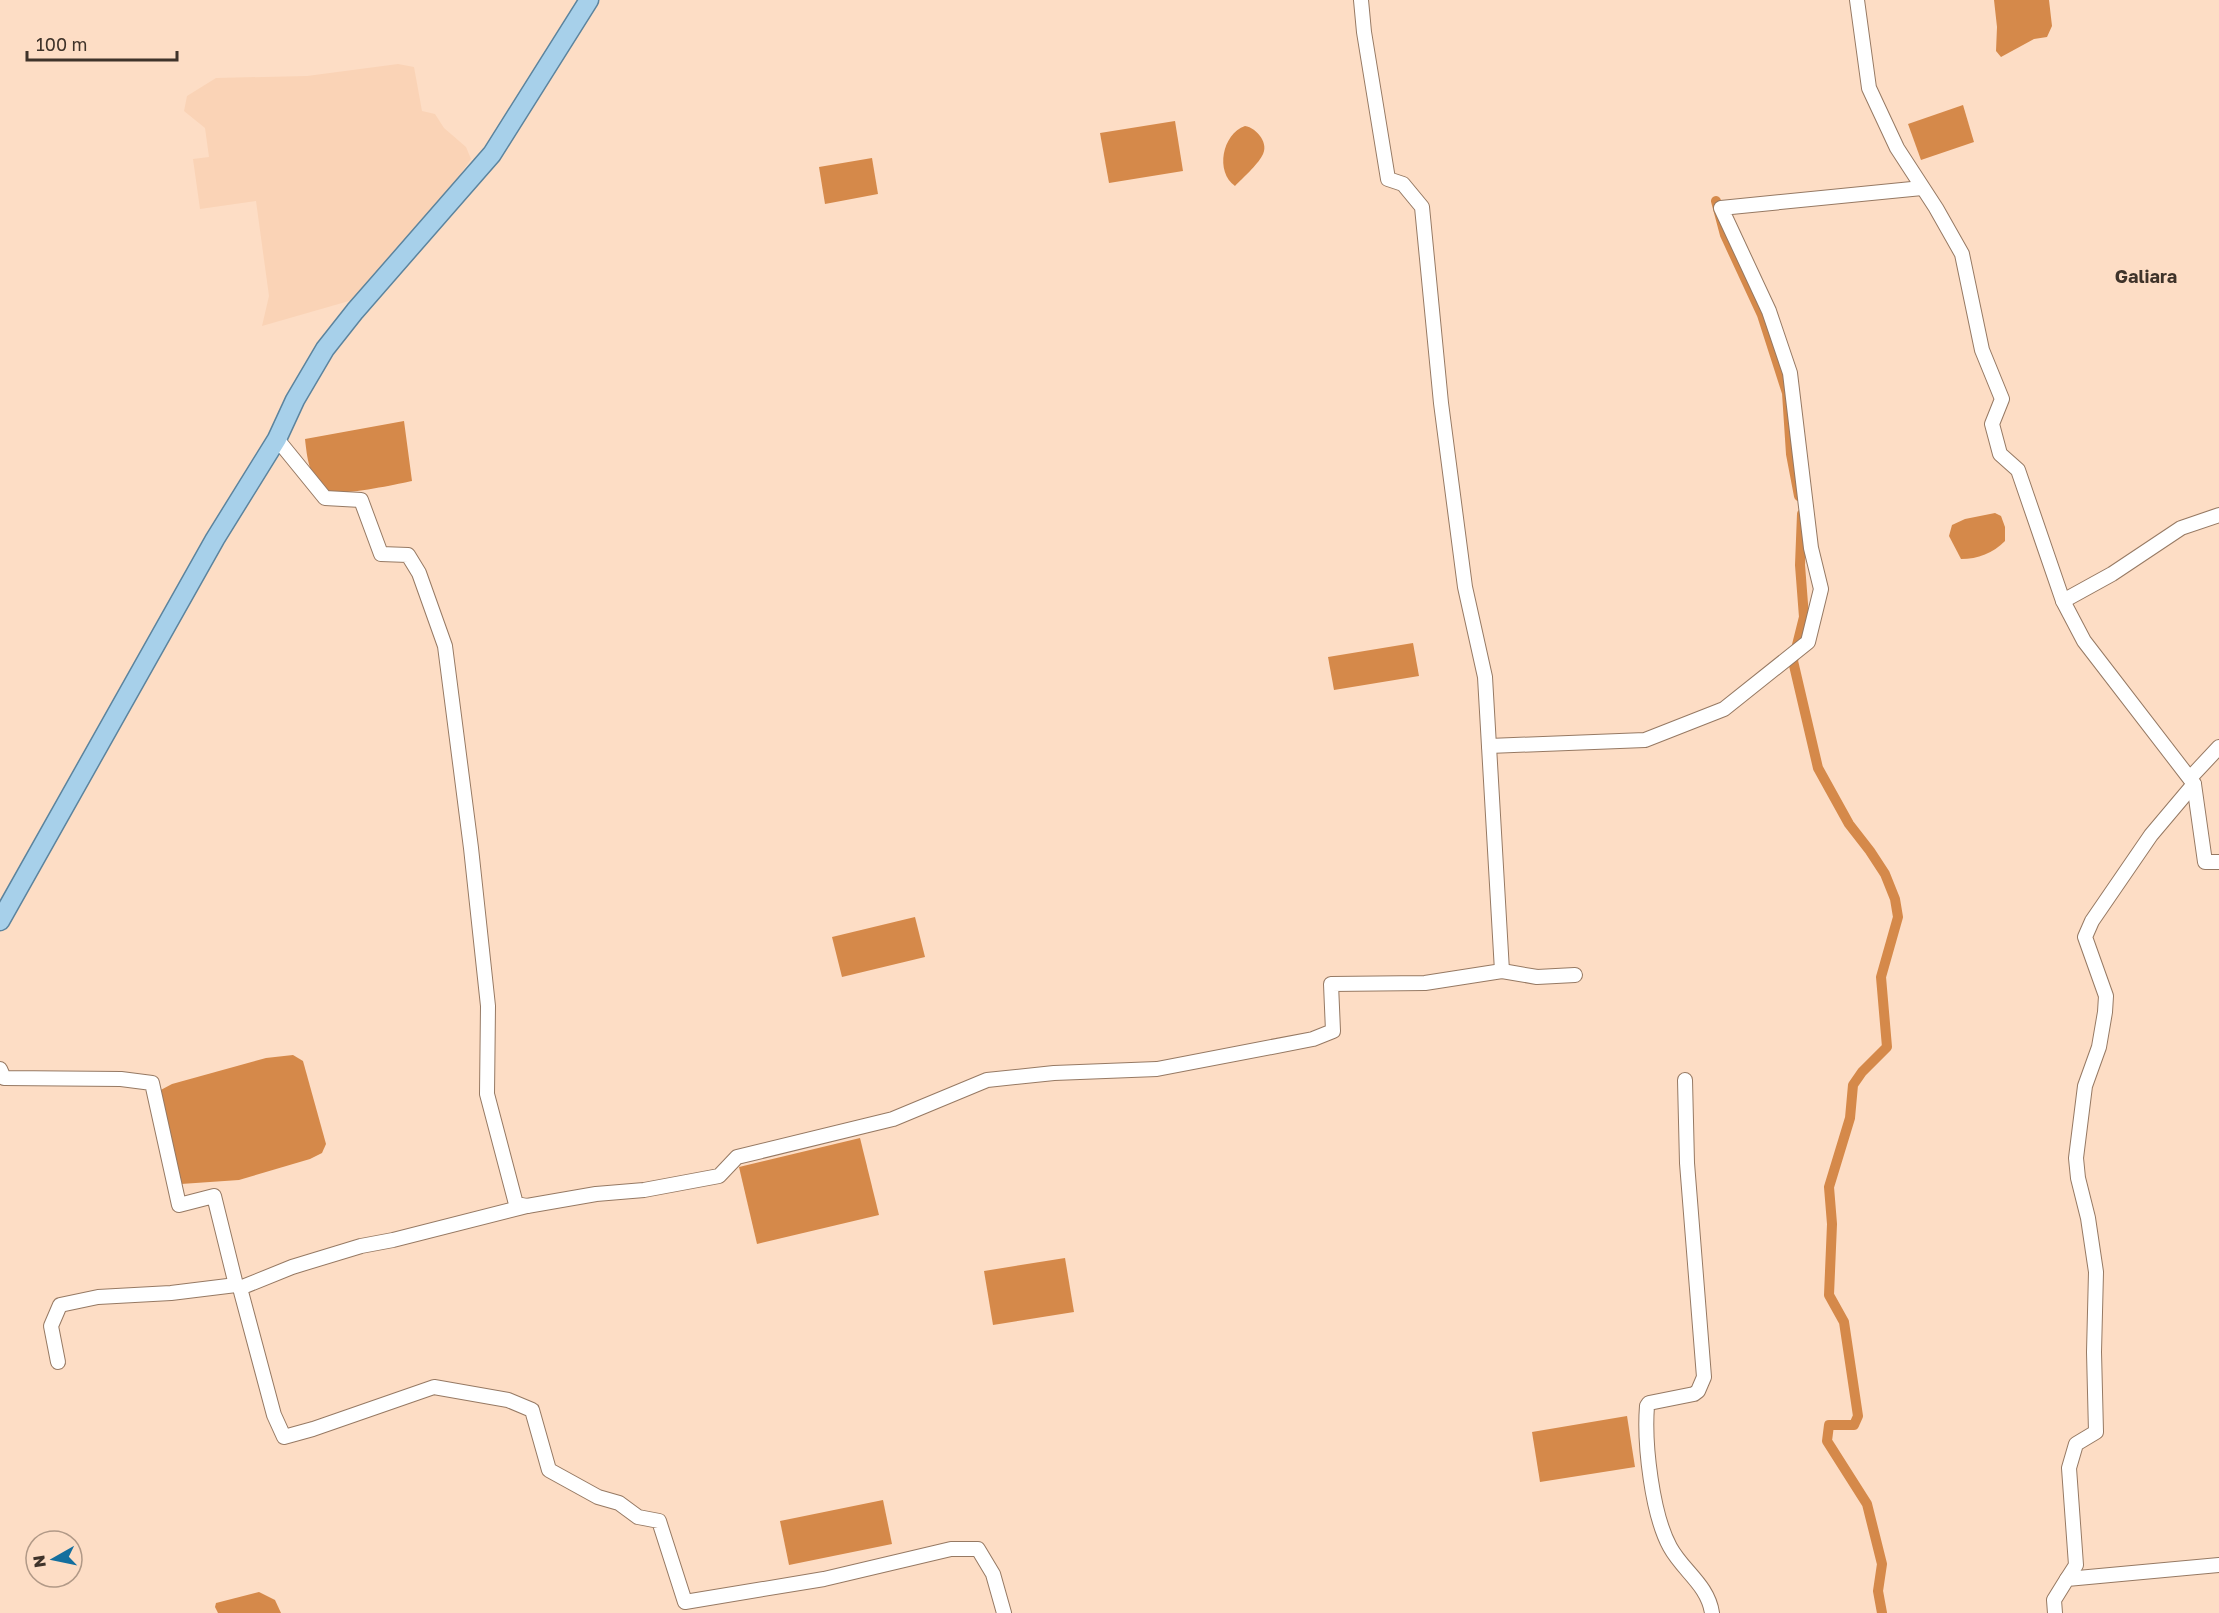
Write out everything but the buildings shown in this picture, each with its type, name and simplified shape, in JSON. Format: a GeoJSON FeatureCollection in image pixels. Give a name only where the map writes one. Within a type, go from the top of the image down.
{"type":"FeatureCollection","features":[{"type":"Feature","properties":{"kind":"main road"},"geometry":{"type":"LineString","coordinates":[[0,921],[209,549],[278,439],[295,400],[325,349],[355,311],[492,154],[589,0]]}},
{"type":"Feature","properties":{"kind":"street"},"geometry":{"type":"LineString","coordinates":[[1361,0],[1364,32],[1388,178],[1403,184],[1422,207],[1441,403],[1465,587],[1485,677],[1502,971]]}},
{"type":"Feature","properties":{"kind":"street"},"geometry":{"type":"LineString","coordinates":[[1857,0],[1869,88],[1897,148],[1962,254],[1982,350],[2002,399],[1992,424],[2000,454],[2018,470],[2063,601],[2084,641],[2192,781],[2205,862],[2219,862]]}},
{"type":"Feature","properties":{"kind":"street"},"geometry":{"type":"LineString","coordinates":[[1489,746],[1645,740],[1724,709],[1808,642],[1821,589],[1811,548],[1790,373],[1769,311],[1721,208],[1923,188]]}},
{"type":"Feature","properties":{"kind":"street"},"geometry":{"type":"LineString","coordinates":[[278,439],[326,498],[361,500],[381,554],[408,555],[419,573],[445,646],[488,1006],[487,1094],[516,1204],[526,1206]]}},
{"type":"Feature","properties":{"kind":"street"},"geometry":{"type":"LineString","coordinates":[[2063,601],[2112,574],[2181,528],[2219,516]]}},
{"type":"Feature","properties":{"kind":"street"},"geometry":{"type":"LineString","coordinates":[[2055,1613],[2054,1600],[2076,1565],[2069,1468],[2076,1444],[2096,1432],[2094,1352],[2096,1272],[2076,1158],[2085,1086],[2099,1047],[2106,996],[2085,938],[2092,921],[2151,835],[2219,747]]}},
{"type":"Feature","properties":{"kind":"street"},"geometry":{"type":"LineString","coordinates":[[58,1362],[51,1326],[60,1305],[98,1298],[238,1286],[361,1246],[526,1206],[596,1194],[644,1190],[719,1176],[737,1158],[893,1119],[987,1080],[1054,1072],[1157,1069],[1313,1039],[1333,1031],[1331,984],[1425,983],[1502,971],[1537,977],[1575,975]]}},
{"type":"Feature","properties":{"kind":"street"},"geometry":{"type":"LineString","coordinates":[[0,1069],[4,1078],[122,1079],[152,1083],[179,1205],[214,1196],[274,1416],[284,1437],[313,1430],[434,1387],[508,1400],[532,1410],[549,1470],[597,1497],[619,1503],[638,1517],[659,1521],[685,1602],[824,1579],[951,1549],[978,1549],[993,1574],[1004,1613]]}},
{"type":"Feature","properties":{"kind":"street"},"geometry":{"type":"LineString","coordinates":[[1685,1080],[1688,1175],[1704,1377],[1698,1391],[1694,1394],[1649,1403],[1645,1432],[1657,1512],[1670,1547],[1710,1600],[1712,1613]]}},
{"type":"Feature","properties":{"kind":"street"},"geometry":{"type":"LineString","coordinates":[[2067,1579],[2219,1565]]}},
{"type":"Feature","properties":{"kind":"shaded area"},"geometry":{"type":"Polygon","coordinates":[[[1994,0],[2049,0],[2052,26],[2047,37],[2034,39],[2001,57],[1996,51],[1997,27],[1994,0]]]}},
{"type":"Feature","properties":{"kind":"shaded area"},"geometry":{"type":"Polygon","coordinates":[[[398,64],[414,67],[422,111],[435,114],[444,128],[466,147],[471,159],[421,231],[356,299],[262,326],[269,296],[256,201],[200,209],[193,159],[209,157],[205,128],[184,111],[187,96],[216,78],[307,76],[398,64]]]}},
{"type":"Feature","properties":{"kind":"shaded area"},"geometry":{"type":"Polygon","coordinates":[[[1963,105],[1974,142],[1921,160],[1908,124],[1963,105]]]}},
{"type":"Feature","properties":{"kind":"shaded area"},"geometry":{"type":"Polygon","coordinates":[[[1175,121],[1183,171],[1109,183],[1100,133],[1175,121]]]}},
{"type":"Feature","properties":{"kind":"shaded area"},"geometry":{"type":"Polygon","coordinates":[[[1245,126],[1258,133],[1263,142],[1264,151],[1257,163],[1235,186],[1225,172],[1224,154],[1231,137],[1245,126]]]}},
{"type":"Feature","properties":{"kind":"shaded area"},"geometry":{"type":"Polygon","coordinates":[[[872,158],[878,194],[825,204],[819,167],[872,158]]]}},
{"type":"Feature","properties":{"kind":"shaded area"},"geometry":{"type":"Polygon","coordinates":[[[404,421],[412,481],[367,490],[331,492],[325,490],[315,480],[305,439],[404,421]]]}},
{"type":"Feature","properties":{"kind":"shaded area"},"geometry":{"type":"Polygon","coordinates":[[[1995,513],[2001,516],[2005,527],[2005,541],[1985,554],[1961,559],[1949,536],[1952,525],[1965,519],[1995,513]]]}},
{"type":"Feature","properties":{"kind":"shaded area"},"geometry":{"type":"Polygon","coordinates":[[[1413,643],[1419,676],[1334,690],[1328,657],[1413,643]]]}},
{"type":"Feature","properties":{"kind":"shaded area"},"geometry":{"type":"Polygon","coordinates":[[[915,917],[925,957],[842,977],[832,937],[915,917]]]}},
{"type":"Feature","properties":{"kind":"shaded area"},"geometry":{"type":"Polygon","coordinates":[[[293,1055],[303,1061],[326,1144],[322,1153],[310,1159],[239,1180],[181,1184],[157,1092],[172,1084],[266,1058],[293,1055]]]}},
{"type":"Feature","properties":{"kind":"shaded area"},"geometry":{"type":"Polygon","coordinates":[[[860,1138],[879,1215],[757,1244],[739,1167],[860,1138]]]}},
{"type":"Feature","properties":{"kind":"shaded area"},"geometry":{"type":"Polygon","coordinates":[[[1065,1258],[1074,1312],[993,1325],[984,1271],[1065,1258]]]}},
{"type":"Feature","properties":{"kind":"shaded area"},"geometry":{"type":"Polygon","coordinates":[[[1627,1416],[1635,1467],[1540,1482],[1532,1432],[1627,1416]]]}},
{"type":"Feature","properties":{"kind":"shaded area"},"geometry":{"type":"Polygon","coordinates":[[[883,1500],[892,1544],[789,1565],[780,1521],[883,1500]]]}},
{"type":"Feature","properties":{"kind":"shaded area"},"geometry":{"type":"Polygon","coordinates":[[[259,1592],[275,1600],[281,1613],[218,1613],[215,1607],[216,1603],[259,1592]]]}},
{"type":"Feature","properties":{"kind":"waterway"},"geometry":{"type":"LineString","coordinates":[[1716,201],[1725,235],[1762,315],[1787,393],[1791,454],[1799,496]]}},
{"type":"Feature","properties":{"kind":"waterway"},"geometry":{"type":"LineString","coordinates":[[1802,514],[1800,565],[1804,617],[1793,661],[1818,768],[1849,824],[1885,874],[1895,899],[1898,917],[1881,977],[1887,1047],[1862,1072],[1853,1085],[1850,1118],[1829,1187],[1832,1224],[1829,1295],[1844,1322],[1858,1416],[1854,1425],[1829,1425],[1827,1441],[1867,1504],[1882,1564],[1878,1591],[1882,1613]]}},
{"type":"Feature","properties":{"kind":"district","name":"Galiara"},"geometry":{"type":"Point","coordinates":[2146,277]}}]}
